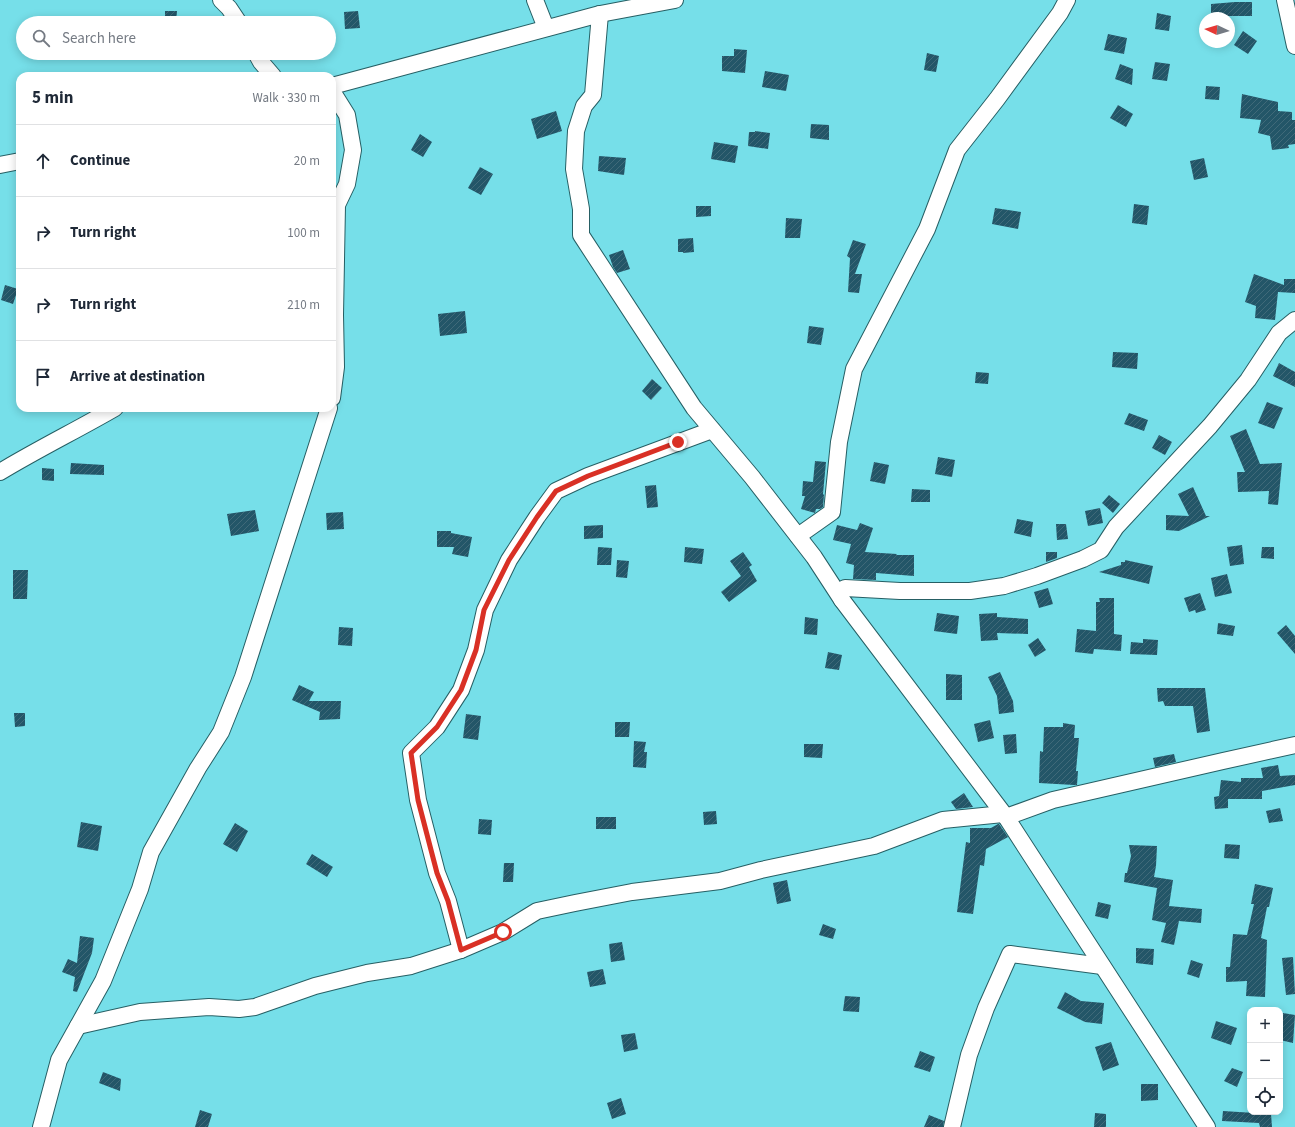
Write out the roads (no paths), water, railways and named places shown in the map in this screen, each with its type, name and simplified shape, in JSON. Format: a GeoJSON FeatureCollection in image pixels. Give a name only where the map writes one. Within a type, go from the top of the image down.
{"type":"FeatureCollection","features":[{"type":"Feature","properties":{"kind":"street"},"geometry":{"type":"LineString","coordinates":[[221,0],[234,16]]}},
{"type":"Feature","properties":{"kind":"street"},"geometry":{"type":"LineString","coordinates":[[535,0],[546,28]]}},
{"type":"Feature","properties":{"kind":"street"},"geometry":{"type":"LineString","coordinates":[[336,85],[600,14],[675,0]]}},
{"type":"Feature","properties":{"kind":"street"},"geometry":{"type":"LineString","coordinates":[[798,536],[832,512],[839,442],[854,369],[927,229],[957,150],[997,99],[1060,13],[1067,0]]}},
{"type":"Feature","properties":{"kind":"street"},"geometry":{"type":"LineString","coordinates":[[1285,0],[1295,46]]}},
{"type":"Feature","properties":{"kind":"street"},"geometry":{"type":"LineString","coordinates":[[600,14],[592,95],[584,106],[576,131],[574,169],[581,209],[581,235],[694,408],[752,477],[814,556],[842,600],[1004,815],[1102,966],[1200,1123]]}},
{"type":"Feature","properties":{"kind":"street"},"geometry":{"type":"LineString","coordinates":[[260,60],[270,72]]}},
{"type":"Feature","properties":{"kind":"street"},"geometry":{"type":"LineString","coordinates":[[336,97],[347,115],[354,150],[347,184],[337,205],[336,213]]}},
{"type":"Feature","properties":{"kind":"street"},"geometry":{"type":"LineString","coordinates":[[0,165],[16,161]]}},
{"type":"Feature","properties":{"kind":"street"},"geometry":{"type":"LineString","coordinates":[[842,600],[840,595],[844,588],[900,591],[970,591],[1004,586],[1083,559],[1101,550],[1116,527],[1210,426],[1248,380],[1279,333],[1295,320]]}},
{"type":"Feature","properties":{"kind":"street"},"geometry":{"type":"LineString","coordinates":[[0,472],[108,412]]}},
{"type":"Feature","properties":{"kind":"street"},"geometry":{"type":"LineString","coordinates":[[41,1127],[60,1060],[103,981],[140,889],[151,852],[198,768],[221,732],[243,677],[327,412]]}},
{"type":"Feature","properties":{"kind":"street"},"geometry":{"type":"LineString","coordinates":[[461,950],[448,901],[437,873],[420,808],[411,753],[437,727],[461,690],[476,650],[484,610],[509,560],[556,491],[588,476],[712,430]]}},
{"type":"Feature","properties":{"kind":"street"},"geometry":{"type":"LineString","coordinates":[[78,1026],[140,1012],[208,1007],[239,1009],[255,1007],[315,986],[367,973],[411,966],[461,950],[503,932],[537,911],[632,892],[720,881],[762,870],[874,846],[943,820],[1004,815],[1053,800],[1295,745]]}},
{"type":"Feature","properties":{"kind":"street"},"geometry":{"type":"LineString","coordinates":[[952,1127],[969,1055],[986,1008],[1010,954],[1102,966]]}}]}
